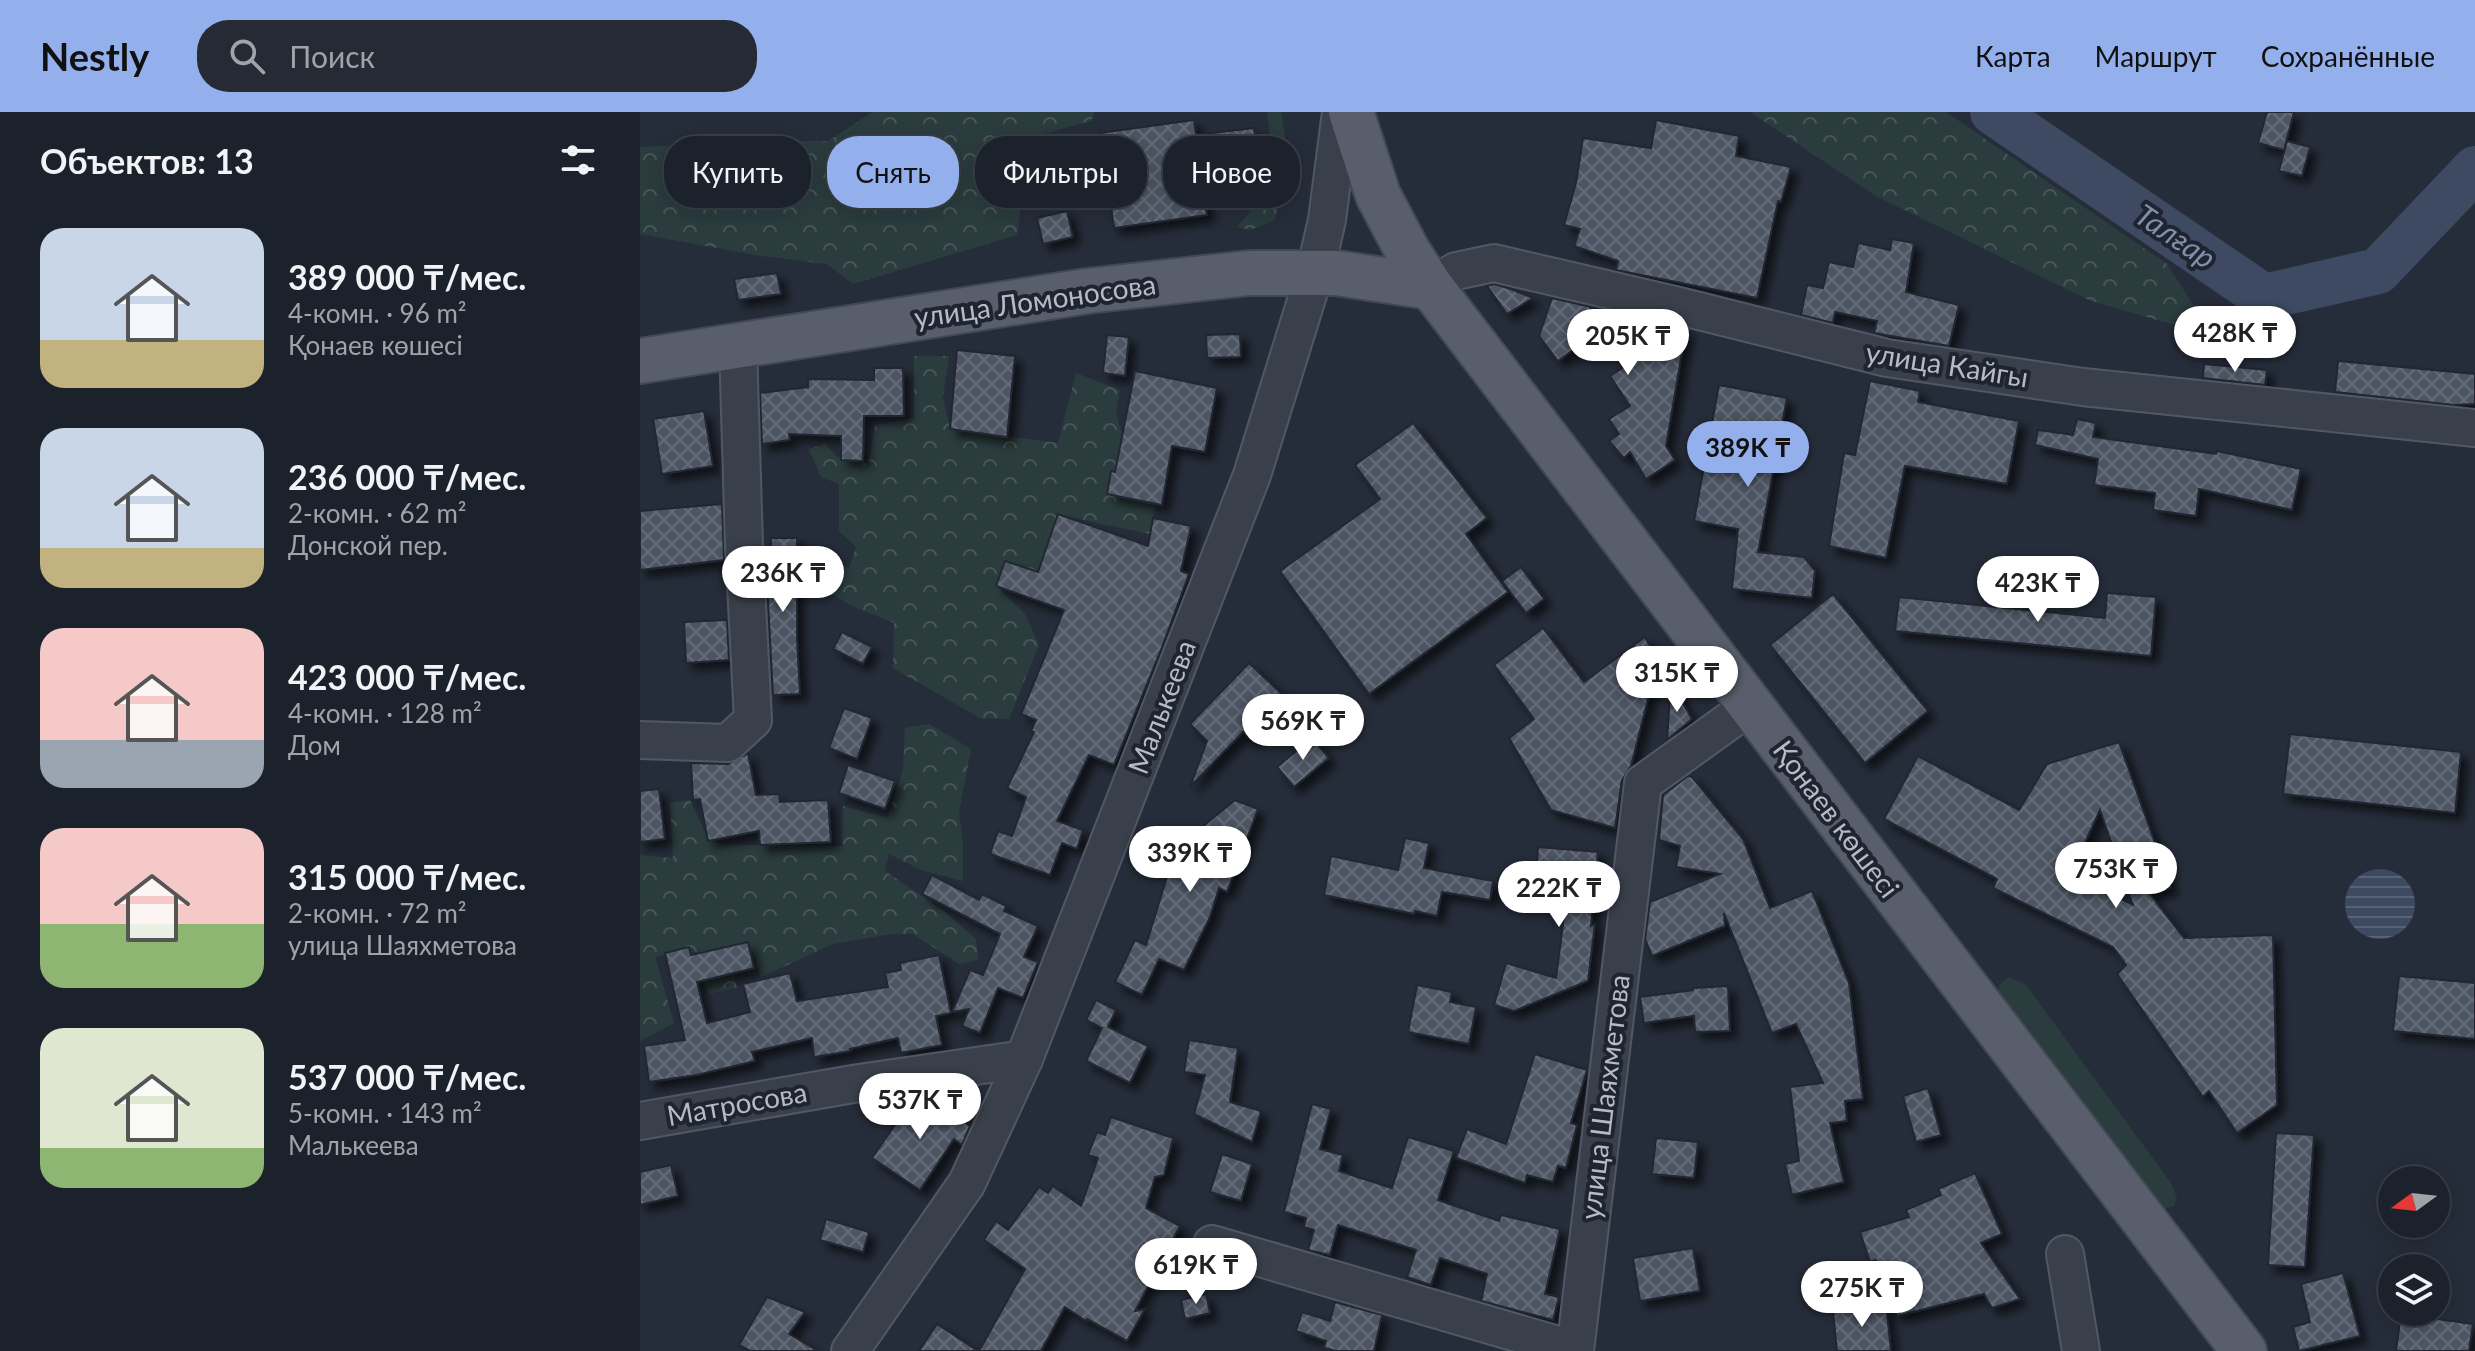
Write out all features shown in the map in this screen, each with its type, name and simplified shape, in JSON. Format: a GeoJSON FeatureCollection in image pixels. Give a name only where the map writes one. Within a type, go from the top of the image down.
{"type":"FeatureCollection","features":[{"type":"Feature","properties":{"kind":"main road","name":"Қонаев көшесі"},"geometry":{"type":"LineString","coordinates":[[1351,112],[1378,195],[1408,252],[1431,287],[2244,1351]]}},
{"type":"Feature","properties":{"kind":"main road","name":"улица Ломоносова"},"geometry":{"type":"LineString","coordinates":[[640,361],[1087,291],[1249,273],[1315,272],[1431,287]]}},
{"type":"Feature","properties":{"kind":"street","name":"Малькеева"},"geometry":{"type":"LineString","coordinates":[[850,1351],[967,1183],[1024,1059],[1252,475],[1315,272],[1327,220],[1341,112]]}},
{"type":"Feature","properties":{"kind":"street","name":"улица Кайгы"},"geometry":{"type":"LineString","coordinates":[[1431,287],[1456,271],[1494,263],[1887,358],[2083,387],[2475,428]]}},
{"type":"Feature","properties":{"kind":"street"},"geometry":{"type":"LineString","coordinates":[[640,740],[728,743],[753,720],[738,345]]}},
{"type":"Feature","properties":{"kind":"street","name":"улица Шаяхметова"},"geometry":{"type":"LineString","coordinates":[[1575,1350],[1643,783],[1750,706]]}},
{"type":"Feature","properties":{"kind":"street","name":"Матросова"},"geometry":{"type":"LineString","coordinates":[[640,1121],[859,1083],[1024,1059]]}},
{"type":"Feature","properties":{"kind":"street"},"geometry":{"type":"LineString","coordinates":[[1212,1244],[1575,1350]]}},
{"type":"Feature","properties":{"kind":"street"},"geometry":{"type":"LineString","coordinates":[[2065,1254],[2081,1351]]}},
{"type":"Feature","properties":{"kind":"green space"},"geometry":{"type":"Polygon","coordinates":[[[873,112],[1095,112],[1091,121],[1035,136],[975,136],[975,208],[1021,208],[1017,235],[853,284],[827,264],[761,256],[640,234],[640,147],[664,146],[664,208],[811,208],[811,141],[827,141],[827,208],[959,208],[959,136],[836,136],[873,112]]]}},
{"type":"Feature","properties":{"kind":"green space"},"geometry":{"type":"Polygon","coordinates":[[[1267,112],[1281,112],[1285,136],[1271,136],[1267,112]]]}},
{"type":"Feature","properties":{"kind":"green space"},"geometry":{"type":"Polygon","coordinates":[[[1750,112],[1946,112],[2167,264],[2213,336],[2091,301],[1876,196],[1750,112]]]}},
{"type":"Feature","properties":{"kind":"green space"},"geometry":{"type":"Polygon","coordinates":[[[1253,208],[1278,208],[1274,220],[1251,230],[1237,227],[1253,208]]]}},
{"type":"Feature","properties":{"kind":"green space"},"geometry":{"type":"Polygon","coordinates":[[[914,356],[949,356],[943,397],[950,429],[1058,443],[1076,373],[1120,390],[1116,413],[1128,455],[1123,468],[1111,471],[1156,501],[1150,534],[1059,515],[1038,572],[1005,561],[996,586],[1025,614],[1039,645],[1009,719],[980,718],[893,668],[894,623],[850,605],[809,580],[813,561],[849,568],[856,547],[839,531],[839,484],[821,477],[809,449],[825,444],[837,457],[868,464],[875,425],[914,418],[914,356]]]}},
{"type":"Feature","properties":{"kind":"green space"},"geometry":{"type":"Polygon","coordinates":[[[929,724],[971,749],[959,812],[963,881],[921,870],[889,854],[885,871],[945,912],[976,939],[978,960],[959,964],[913,934],[891,934],[833,944],[761,977],[748,942],[728,947],[737,988],[709,994],[688,948],[655,957],[674,1023],[640,1041],[640,855],[673,858],[670,803],[690,800],[709,841],[726,845],[842,846],[843,806],[887,818],[903,770],[905,728],[929,724]]]}},
{"type":"Feature","properties":{"kind":"green space"},"geometry":{"type":"Polygon","coordinates":[[[2009,977],[2026,985],[2171,1183],[2177,1198],[2174,1206],[2163,1209],[1998,997],[1999,985],[2009,977]]]}},
{"type":"Feature","properties":{"kind":"water"},"geometry":{"type":"Polygon","coordinates":[[[2380,869],[2405,879],[2415,904],[2405,929],[2380,939],[2355,929],[2345,904],[2355,879],[2380,869]]]}},
{"type":"Feature","properties":{"kind":"building"},"geometry":{"type":"Polygon","coordinates":[[[2267,112],[2294,112],[2284,150],[2258,143],[2267,112]]]}},
{"type":"Feature","properties":{"kind":"building"},"geometry":{"type":"Polygon","coordinates":[[[1194,120],[1196,135],[1254,128],[1255,136],[1163,136],[1163,208],[1206,208],[1207,215],[1114,228],[1111,208],[1147,208],[1147,136],[1100,136],[1100,133],[1194,120]]]}},
{"type":"Feature","properties":{"kind":"building"},"geometry":{"type":"Polygon","coordinates":[[[1656,120],[1739,136],[1736,156],[1791,167],[1781,202],[1778,201],[1757,298],[1616,270],[1618,261],[1574,246],[1580,229],[1564,225],[1576,183],[1583,138],[1651,148],[1656,120]]]}},
{"type":"Feature","properties":{"kind":"building"},"geometry":{"type":"Polygon","coordinates":[[[2287,141],[2310,147],[2302,176],[2279,171],[2287,141]]]}},
{"type":"Feature","properties":{"kind":"building"},"geometry":{"type":"Polygon","coordinates":[[[1067,211],[1073,237],[1043,244],[1037,218],[1067,211]]]}},
{"type":"Feature","properties":{"kind":"building"},"geometry":{"type":"Polygon","coordinates":[[[1892,239],[1914,243],[1906,292],[1959,305],[1949,346],[1874,333],[1877,321],[1835,312],[1833,323],[1801,315],[1807,285],[1823,288],[1829,262],[1853,267],[1858,243],[1890,250],[1892,239]]]}},
{"type":"Feature","properties":{"kind":"building"},"geometry":{"type":"Polygon","coordinates":[[[777,273],[781,294],[738,300],[734,279],[777,273]]]}},
{"type":"Feature","properties":{"kind":"building"},"geometry":{"type":"Polygon","coordinates":[[[1494,284],[1533,298],[1507,314],[1487,286],[1494,284]]]}},
{"type":"Feature","properties":{"kind":"building"},"geometry":{"type":"Polygon","coordinates":[[[1552,298],[1591,307],[1588,318],[1678,332],[1686,329],[1666,446],[1675,460],[1646,479],[1630,452],[1624,458],[1609,441],[1619,434],[1609,419],[1630,406],[1610,376],[1648,351],[1584,342],[1558,361],[1539,336],[1552,298]]]}},
{"type":"Feature","properties":{"kind":"building"},"geometry":{"type":"Polygon","coordinates":[[[1240,334],[1241,357],[1207,358],[1206,335],[1240,334]]]}},
{"type":"Feature","properties":{"kind":"building"},"geometry":{"type":"Polygon","coordinates":[[[1107,335],[1129,337],[1125,376],[1103,373],[1107,335]]]}},
{"type":"Feature","properties":{"kind":"building"},"geometry":{"type":"Polygon","coordinates":[[[957,350],[1015,356],[1007,437],[950,429],[957,350]]]}},
{"type":"Feature","properties":{"kind":"building"},"geometry":{"type":"Polygon","coordinates":[[[2338,361],[2475,374],[2475,404],[2454,405],[2335,392],[2338,361]]]}},
{"type":"Feature","properties":{"kind":"building"},"geometry":{"type":"Polygon","coordinates":[[[2204,364],[2267,370],[2265,385],[2203,378],[2204,364]]]}},
{"type":"Feature","properties":{"kind":"building"},"geometry":{"type":"Polygon","coordinates":[[[874,368],[903,368],[904,416],[864,416],[863,461],[841,460],[841,436],[789,434],[790,440],[762,444],[760,393],[808,387],[808,379],[874,380],[874,368]]]}},
{"type":"Feature","properties":{"kind":"building"},"geometry":{"type":"Polygon","coordinates":[[[1135,371],[1217,388],[1205,452],[1172,446],[1162,505],[1107,494],[1111,471],[1115,472],[1135,371]]]}},
{"type":"Feature","properties":{"kind":"building"},"geometry":{"type":"Polygon","coordinates":[[[1870,381],[1920,391],[1918,402],[2019,421],[2007,484],[1905,466],[1886,558],[1829,546],[1844,453],[1855,455],[1870,381]]]}},
{"type":"Feature","properties":{"kind":"building"},"geometry":{"type":"Polygon","coordinates":[[[1719,385],[1787,398],[1758,552],[1804,557],[1815,571],[1812,598],[1732,589],[1738,529],[1694,521],[1719,385]]]}},
{"type":"Feature","properties":{"kind":"building"},"geometry":{"type":"Polygon","coordinates":[[[704,411],[713,466],[662,474],[653,419],[704,411]]]}},
{"type":"Feature","properties":{"kind":"building"},"geometry":{"type":"Polygon","coordinates":[[[2077,419],[2096,423],[2093,437],[2216,454],[2217,451],[2301,469],[2292,510],[2199,489],[2196,516],[2153,510],[2155,493],[2094,485],[2098,459],[2035,445],[2038,430],[2073,435],[2077,419]]]}},
{"type":"Feature","properties":{"kind":"building"},"geometry":{"type":"Polygon","coordinates":[[[1413,423],[1487,518],[1466,534],[1508,592],[1369,694],[1280,571],[1380,499],[1355,465],[1413,423]]]}},
{"type":"Feature","properties":{"kind":"building"},"geometry":{"type":"Polygon","coordinates":[[[722,504],[724,560],[640,570],[640,511],[722,504]]]}},
{"type":"Feature","properties":{"kind":"building"},"geometry":{"type":"Polygon","coordinates":[[[1058,514],[1148,546],[1153,518],[1191,526],[1181,571],[1189,574],[1161,650],[1114,765],[1089,755],[1057,821],[1083,830],[1077,849],[1062,843],[1050,875],[990,854],[998,831],[1012,836],[1026,797],[1007,788],[1034,732],[1031,731],[1036,720],[1021,714],[1064,610],[996,586],[1005,561],[1038,572],[1058,514]]]}},
{"type":"Feature","properties":{"kind":"building"},"geometry":{"type":"Polygon","coordinates":[[[771,538],[797,538],[800,694],[773,695],[765,547],[771,547],[771,538]]]}},
{"type":"Feature","properties":{"kind":"building"},"geometry":{"type":"Polygon","coordinates":[[[1521,567],[1544,599],[1526,613],[1502,581],[1521,567]]]}},
{"type":"Feature","properties":{"kind":"building"},"geometry":{"type":"Polygon","coordinates":[[[2107,593],[2156,597],[2151,656],[1895,631],[1899,597],[2105,618],[2107,593]]]}},
{"type":"Feature","properties":{"kind":"building"},"geometry":{"type":"Polygon","coordinates":[[[1833,594],[1928,711],[1865,763],[1770,645],[1833,594]]]}},
{"type":"Feature","properties":{"kind":"building"},"geometry":{"type":"Polygon","coordinates":[[[727,620],[729,660],[686,663],[684,622],[727,620]]]}},
{"type":"Feature","properties":{"kind":"building"},"geometry":{"type":"Polygon","coordinates":[[[1543,628],[1584,682],[1645,637],[1658,660],[1631,766],[1622,780],[1615,828],[1551,810],[1509,738],[1534,719],[1494,665],[1543,628]]]}},
{"type":"Feature","properties":{"kind":"building"},"geometry":{"type":"Polygon","coordinates":[[[842,632],[872,647],[863,664],[833,649],[842,632]]]}},
{"type":"Feature","properties":{"kind":"building"},"geometry":{"type":"Polygon","coordinates":[[[1249,663],[1287,699],[1251,740],[1243,732],[1190,787],[1207,741],[1190,724],[1249,663]]]}},
{"type":"Feature","properties":{"kind":"building"},"geometry":{"type":"Polygon","coordinates":[[[1671,682],[1692,719],[1667,740],[1671,682]]]}},
{"type":"Feature","properties":{"kind":"building"},"geometry":{"type":"Polygon","coordinates":[[[844,708],[872,718],[857,759],[829,748],[844,708]]]}},
{"type":"Feature","properties":{"kind":"building"},"geometry":{"type":"Polygon","coordinates":[[[2290,734],[2461,752],[2455,813],[2283,794],[2290,734]]]}},
{"type":"Feature","properties":{"kind":"building"},"geometry":{"type":"Polygon","coordinates":[[[1312,738],[1329,758],[1294,787],[1277,767],[1312,738]]]}},
{"type":"Feature","properties":{"kind":"building"},"geometry":{"type":"Polygon","coordinates":[[[2119,742],[2171,888],[2149,893],[2184,938],[2273,935],[2277,1105],[2237,1133],[2209,1091],[2203,1097],[2117,974],[2126,965],[2113,947],[1993,888],[1997,879],[1884,819],[1918,756],[2019,810],[2047,764],[2119,742]],[[2100,810],[2071,873],[2133,905],[2100,810]]]}},
{"type":"Feature","properties":{"kind":"building"},"geometry":{"type":"Polygon","coordinates":[[[748,753],[756,795],[779,794],[780,802],[828,800],[831,842],[760,845],[759,831],[708,841],[700,799],[693,800],[691,763],[728,764],[748,753]]]}},
{"type":"Feature","properties":{"kind":"building"},"geometry":{"type":"Polygon","coordinates":[[[848,765],[895,781],[885,809],[839,793],[848,765]]]}},
{"type":"Feature","properties":{"kind":"building"},"geometry":{"type":"Polygon","coordinates":[[[1688,776],[1743,839],[1770,908],[1812,891],[1849,983],[1863,1099],[1845,1101],[1847,1121],[1830,1123],[1844,1182],[1792,1195],[1785,1164],[1799,1161],[1790,1087],[1823,1083],[1796,1024],[1772,1033],[1724,913],[1725,926],[1652,956],[1645,939],[1650,902],[1720,874],[1676,867],[1680,846],[1659,840],[1663,795],[1688,776]]]}},
{"type":"Feature","properties":{"kind":"building"},"geometry":{"type":"Polygon","coordinates":[[[659,789],[665,839],[640,842],[640,791],[659,789]]]}},
{"type":"Feature","properties":{"kind":"building"},"geometry":{"type":"Polygon","coordinates":[[[1235,800],[1258,809],[1227,892],[1219,888],[1210,917],[1184,970],[1159,959],[1142,995],[1115,982],[1135,940],[1146,945],[1169,870],[1156,865],[1235,800]]]}},
{"type":"Feature","properties":{"kind":"building"},"geometry":{"type":"Polygon","coordinates":[[[1405,838],[1429,843],[1424,868],[1493,881],[1490,900],[1442,892],[1437,916],[1324,895],[1331,856],[1398,870],[1405,838]]]}},
{"type":"Feature","properties":{"kind":"building"},"geometry":{"type":"Polygon","coordinates":[[[1538,847],[1598,852],[1591,926],[1595,924],[1588,981],[1514,1011],[1494,1005],[1506,963],[1556,978],[1567,894],[1535,891],[1538,847]]]}},
{"type":"Feature","properties":{"kind":"building"},"geometry":{"type":"Polygon","coordinates":[[[932,875],[979,900],[982,894],[1006,906],[1004,911],[1038,926],[1024,957],[1038,962],[1023,998],[998,988],[980,1033],[962,1026],[969,1009],[952,1012],[970,970],[983,975],[1000,934],[922,894],[932,875]]]}},
{"type":"Feature","properties":{"kind":"building"},"geometry":{"type":"Polygon","coordinates":[[[748,942],[754,968],[697,982],[707,1023],[750,1012],[743,984],[790,973],[797,1001],[888,987],[885,973],[901,970],[900,963],[939,955],[951,1013],[936,1016],[942,1045],[901,1053],[898,1038],[814,1057],[812,1038],[752,1052],[755,1061],[697,1075],[649,1082],[644,1046],[685,1040],[665,953],[689,947],[691,955],[748,942]]]}},
{"type":"Feature","properties":{"kind":"building"},"geometry":{"type":"Polygon","coordinates":[[[2399,976],[2475,983],[2475,1039],[2393,1031],[2399,976]]]}},
{"type":"Feature","properties":{"kind":"building"},"geometry":{"type":"Polygon","coordinates":[[[1417,985],[1452,992],[1450,1002],[1476,1007],[1469,1044],[1408,1032],[1417,985]]]}},
{"type":"Feature","properties":{"kind":"building"},"geometry":{"type":"Polygon","coordinates":[[[1728,986],[1730,1031],[1695,1032],[1694,1016],[1644,1023],[1640,997],[1728,986]]]}},
{"type":"Feature","properties":{"kind":"building"},"geometry":{"type":"Polygon","coordinates":[[[1096,1000],[1116,1010],[1108,1027],[1148,1046],[1130,1083],[1086,1061],[1102,1028],[1086,1020],[1096,1000]]]}},
{"type":"Feature","properties":{"kind":"building"},"geometry":{"type":"Polygon","coordinates":[[[1189,1040],[1238,1048],[1230,1102],[1261,1111],[1252,1142],[1194,1114],[1205,1075],[1184,1072],[1189,1040]]]}},
{"type":"Feature","properties":{"kind":"building"},"geometry":{"type":"Polygon","coordinates":[[[1535,1054],[1587,1070],[1571,1123],[1577,1125],[1566,1168],[1558,1166],[1553,1182],[1527,1175],[1525,1183],[1456,1158],[1467,1129],[1506,1144],[1535,1054]]]}},
{"type":"Feature","properties":{"kind":"building"},"geometry":{"type":"Polygon","coordinates":[[[1928,1088],[1941,1135],[1916,1142],[1903,1096],[1928,1088]]]}},
{"type":"Feature","properties":{"kind":"building"},"geometry":{"type":"Polygon","coordinates":[[[923,1095],[970,1126],[962,1145],[954,1139],[920,1190],[872,1158],[899,1119],[902,1121],[919,1096],[923,1095]]]}},
{"type":"Feature","properties":{"kind":"building"},"geometry":{"type":"Polygon","coordinates":[[[1312,1104],[1331,1109],[1320,1149],[1343,1155],[1339,1171],[1392,1188],[1408,1137],[1454,1151],[1438,1200],[1499,1221],[1501,1215],[1560,1229],[1545,1294],[1559,1297],[1553,1320],[1481,1301],[1487,1274],[1440,1258],[1431,1285],[1407,1277],[1416,1250],[1338,1225],[1330,1255],[1308,1250],[1314,1230],[1304,1227],[1306,1218],[1284,1212],[1312,1104]]]}},
{"type":"Feature","properties":{"kind":"building"},"geometry":{"type":"Polygon","coordinates":[[[1111,1117],[1173,1138],[1164,1175],[1155,1177],[1146,1208],[1180,1226],[1135,1311],[1145,1309],[1127,1341],[1065,1307],[1041,1351],[979,1351],[1025,1269],[984,1240],[996,1221],[1008,1230],[1039,1187],[1048,1193],[1053,1186],[1081,1206],[1098,1158],[1088,1155],[1097,1132],[1105,1135],[1111,1117]]]}},
{"type":"Feature","properties":{"kind":"building"},"geometry":{"type":"Polygon","coordinates":[[[2276,1133],[2314,1135],[2305,1267],[2268,1265],[2276,1133]]]}},
{"type":"Feature","properties":{"kind":"building"},"geometry":{"type":"Polygon","coordinates":[[[1656,1138],[1698,1142],[1694,1178],[1652,1174],[1656,1138]]]}},
{"type":"Feature","properties":{"kind":"building"},"geometry":{"type":"Polygon","coordinates":[[[1222,1154],[1252,1164],[1241,1201],[1210,1192],[1222,1154]]]}},
{"type":"Feature","properties":{"kind":"building"},"geometry":{"type":"Polygon","coordinates":[[[671,1165],[678,1196],[640,1205],[640,1172],[671,1165]]]}},
{"type":"Feature","properties":{"kind":"building"},"geometry":{"type":"Polygon","coordinates":[[[1975,1173],[2002,1234],[1981,1243],[2020,1299],[1992,1308],[1984,1294],[1897,1316],[1876,1260],[1870,1262],[1860,1232],[1909,1217],[1906,1210],[1941,1195],[1938,1189],[1975,1173]]]}},
{"type":"Feature","properties":{"kind":"building"},"geometry":{"type":"Polygon","coordinates":[[[826,1219],[869,1232],[863,1252],[820,1240],[826,1219]]]}},
{"type":"Feature","properties":{"kind":"building"},"geometry":{"type":"Polygon","coordinates":[[[1693,1248],[1700,1291],[1640,1301],[1633,1258],[1693,1248]]]}},
{"type":"Feature","properties":{"kind":"building"},"geometry":{"type":"Polygon","coordinates":[[[2343,1273],[2360,1336],[2299,1351],[2293,1327],[2310,1322],[2301,1284],[2343,1273]]]}},
{"type":"Feature","properties":{"kind":"building"},"geometry":{"type":"Polygon","coordinates":[[[1206,1294],[1210,1313],[1185,1319],[1181,1300],[1206,1294]]]}},
{"type":"Feature","properties":{"kind":"building"},"geometry":{"type":"Polygon","coordinates":[[[767,1297],[805,1312],[789,1334],[818,1351],[750,1351],[739,1345],[767,1297]]]}},
{"type":"Feature","properties":{"kind":"building"},"geometry":{"type":"Polygon","coordinates":[[[1335,1302],[1382,1315],[1374,1351],[1324,1348],[1326,1341],[1296,1331],[1302,1312],[1330,1321],[1335,1302]]]}},
{"type":"Feature","properties":{"kind":"building"},"geometry":{"type":"Polygon","coordinates":[[[1886,1305],[1891,1351],[1837,1351],[1833,1311],[1886,1305]]]}},
{"type":"Feature","properties":{"kind":"building"},"geometry":{"type":"Polygon","coordinates":[[[2450,1321],[2473,1324],[2469,1351],[2396,1351],[2399,1326],[2450,1326],[2450,1321]]]}},
{"type":"Feature","properties":{"kind":"building"},"geometry":{"type":"Polygon","coordinates":[[[937,1324],[978,1351],[919,1351],[937,1324]]]}},
{"type":"Feature","properties":{"kind":"waterway","name":"Талғар"},"geometry":{"type":"LineString","coordinates":[[1993,112],[2264,297],[2378,271],[2475,169]]}}]}
